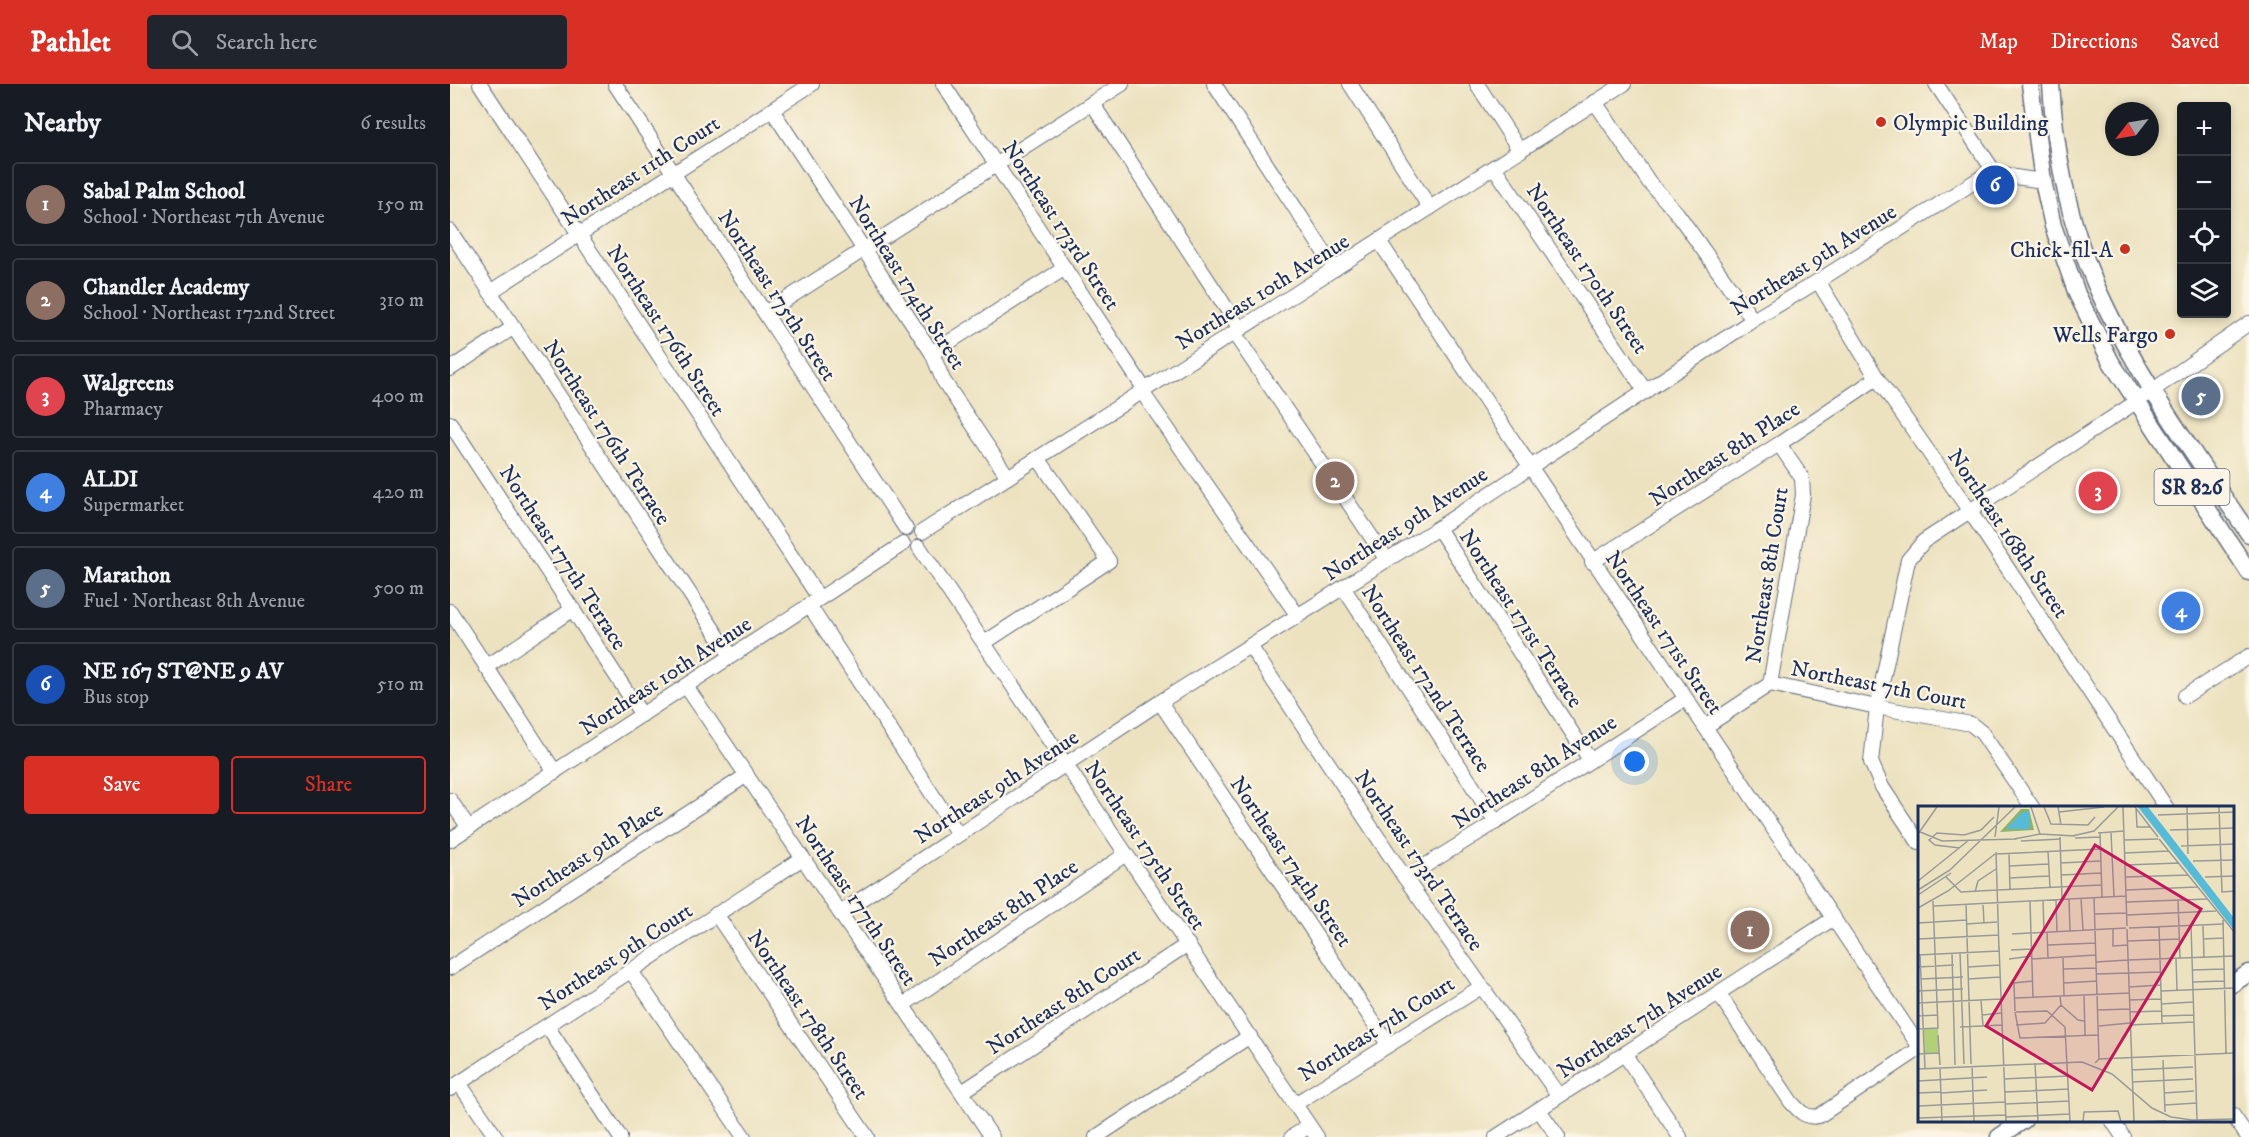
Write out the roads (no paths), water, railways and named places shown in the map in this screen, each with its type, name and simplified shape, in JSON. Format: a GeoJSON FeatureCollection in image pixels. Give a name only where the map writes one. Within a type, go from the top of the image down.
{"type":"FeatureCollection","features":[{"type":"Feature","properties":{"kind":"main road","name":"SR 826"},"geometry":{"type":"LineString","coordinates":[[2030,84],[2043,181],[2053,226],[2077,294],[2111,362],[2249,572]]}},
{"type":"Feature","properties":{"kind":"main road","name":"SR 826"},"geometry":{"type":"LineString","coordinates":[[2051,84],[2058,152],[2068,200],[2095,281],[2127,349],[2249,534]]}},
{"type":"Feature","properties":{"kind":"main road"},"geometry":{"type":"LineString","coordinates":[[2043,181],[2055,187],[2068,200]]}},
{"type":"Feature","properties":{"kind":"main road"},"geometry":{"type":"LineString","coordinates":[[2234,983],[2249,973]]}},
{"type":"Feature","properties":{"kind":"main road"},"geometry":{"type":"LineString","coordinates":[[1999,1137],[2021,1122]]}},
{"type":"Feature","properties":{"kind":"street","name":"Northeast 176th Street"},"geometry":{"type":"LineString","coordinates":[[480,84],[579,234],[814,602],[958,834]]}},
{"type":"Feature","properties":{"kind":"street","name":"Northeast 11th Court"},"geometry":{"type":"LineString","coordinates":[[490,292],[812,84]]}},
{"type":"Feature","properties":{"kind":"street","name":"Northeast 173rd Street"},"geometry":{"type":"LineString","coordinates":[[943,84],[1144,391],[1298,616]]}},
{"type":"Feature","properties":{"kind":"street"},"geometry":{"type":"LineString","coordinates":[[765,313],[1122,84]]}},
{"type":"Feature","properties":{"kind":"street"},"geometry":{"type":"LineString","coordinates":[[1214,84],[1335,269]]}},
{"type":"Feature","properties":{"kind":"street"},"geometry":{"type":"LineString","coordinates":[[1350,84],[1430,208]]}},
{"type":"Feature","properties":{"kind":"street"},"geometry":{"type":"LineString","coordinates":[[1477,84],[1520,151]]}},
{"type":"Feature","properties":{"kind":"street","name":"Northeast 10th Avenue"},"geometry":{"type":"LineString","coordinates":[[921,532],[1520,151],[1595,102],[1607,88],[1624,84]]}},
{"type":"Feature","properties":{"kind":"street"},"geometry":{"type":"LineString","coordinates":[[1936,84],[1994,170],[2015,177],[2043,181]]}},
{"type":"Feature","properties":{"kind":"street","name":"Northeast 175th Street"},"geometry":{"type":"LineString","coordinates":[[618,85],[906,529]]}},
{"type":"Feature","properties":{"kind":"street"},"geometry":{"type":"LineString","coordinates":[[1595,102],[1649,182],[1677,213],[1753,320]]}},
{"type":"Feature","properties":{"kind":"street"},"geometry":{"type":"LineString","coordinates":[[1092,103],[1237,331],[1387,560]]}},
{"type":"Feature","properties":{"kind":"street","name":"Northeast 174th Street"},"geometry":{"type":"LineString","coordinates":[[772,110],[932,352],[943,380],[1008,477]]}},
{"type":"Feature","properties":{"kind":"street","name":"Northeast 170th Street"},"geometry":{"type":"LineString","coordinates":[[1494,167],[1647,392]]}},
{"type":"Feature","properties":{"kind":"street","name":"Northeast 9th Avenue"},"geometry":{"type":"LineString","coordinates":[[840,913],[895,879],[958,834],[1160,702],[1438,528],[1753,320],[1818,282],[1994,170]]}},
{"type":"Feature","properties":{"kind":"street","name":"Northeast 176th Terrace"},"geometry":{"type":"LineString","coordinates":[[450,231],[731,656]]}},
{"type":"Feature","properties":{"kind":"street","name":"Northeast 171st Street"},"geometry":{"type":"LineString","coordinates":[[1379,241],[1918,1046]]}},
{"type":"Feature","properties":{"kind":"street"},"geometry":{"type":"LineString","coordinates":[[932,352],[1065,268]]}},
{"type":"Feature","properties":{"kind":"street","name":"Northeast 168th Street"},"geometry":{"type":"LineString","coordinates":[[1818,282],[1877,378],[1970,510],[2165,806]]}},
{"type":"Feature","properties":{"kind":"street"},"geometry":{"type":"LineString","coordinates":[[1918,841],[1882,787],[1871,762],[1877,707],[1908,560],[1924,541],[2136,402],[2249,323]]}},
{"type":"Feature","properties":{"kind":"street"},"geometry":{"type":"LineString","coordinates":[[450,369],[514,327]]}},
{"type":"Feature","properties":{"kind":"street","name":"Northeast 8th Place"},"geometry":{"type":"LineString","coordinates":[[1592,562],[1779,444],[1877,378]]}},
{"type":"Feature","properties":{"kind":"street","name":"Northeast 177th Terrace"},"geometry":{"type":"LineString","coordinates":[[450,423],[642,715]]}},
{"type":"Feature","properties":{"kind":"street","name":"Northeast 8th Court"},"geometry":{"type":"LineString","coordinates":[[1770,684],[1803,495],[1802,478],[1779,444]]}},
{"type":"Feature","properties":{"kind":"street"},"geometry":{"type":"LineString","coordinates":[[984,643],[1109,561],[1038,458]]}},
{"type":"Feature","properties":{"kind":"street"},"geometry":{"type":"LineString","coordinates":[[916,528],[921,532],[923,539],[919,547],[911,549],[903,544],[901,537],[906,529],[916,528]]}},
{"type":"Feature","properties":{"kind":"street","name":"Northeast 171st Terrace"},"geometry":{"type":"LineString","coordinates":[[1438,528],[1590,760]]}},
{"type":"Feature","properties":{"kind":"street","name":"Northeast 10th Avenue"},"geometry":{"type":"LineString","coordinates":[[450,840],[903,544]]}},
{"type":"Feature","properties":{"kind":"street","name":"Northeast 175th Street"},"geometry":{"type":"LineString","coordinates":[[919,547],[1313,1131]]}},
{"type":"Feature","properties":{"kind":"street","name":"Northeast 172nd Terrace"},"geometry":{"type":"LineString","coordinates":[[1343,587],[1496,822]]}},
{"type":"Feature","properties":{"kind":"street"},"geometry":{"type":"LineString","coordinates":[[486,667],[573,609]]}},
{"type":"Feature","properties":{"kind":"street"},"geometry":{"type":"LineString","coordinates":[[450,611],[555,772]]}},
{"type":"Feature","properties":{"kind":"street","name":"Northeast 173rd Terrace"},"geometry":{"type":"LineString","coordinates":[[1250,646],[1405,878],[1558,1096]]}},
{"type":"Feature","properties":{"kind":"street"},"geometry":{"type":"LineString","coordinates":[[2185,696],[2249,656]]}},
{"type":"Feature","properties":{"kind":"street","name":"Northeast 7th Court"},"geometry":{"type":"LineString","coordinates":[[1705,728],[1770,684],[1971,724],[1982,734],[2031,806]]}},
{"type":"Feature","properties":{"kind":"street","name":"Northeast 177th Street"},"geometry":{"type":"LineString","coordinates":[[686,686],[992,1137]]}},
{"type":"Feature","properties":{"kind":"street","name":"Northeast 8th Avenue"},"geometry":{"type":"LineString","coordinates":[[1405,878],[1496,822],[1685,699]]}},
{"type":"Feature","properties":{"kind":"street","name":"Northeast 174th Street"},"geometry":{"type":"LineString","coordinates":[[1160,702],[1388,1044]]}},
{"type":"Feature","properties":{"kind":"street","name":"Northeast 9th Place"},"geometry":{"type":"LineString","coordinates":[[450,968],[747,775]]}},
{"type":"Feature","properties":{"kind":"street"},"geometry":{"type":"LineString","coordinates":[[450,800],[469,828]]}},
{"type":"Feature","properties":{"kind":"street","name":"Northeast 8th Place"},"geometry":{"type":"LineString","coordinates":[[903,1005],[1126,854]]}},
{"type":"Feature","properties":{"kind":"street","name":"Northeast 9th Court"},"geometry":{"type":"LineString","coordinates":[[455,1086],[803,858]]}},
{"type":"Feature","properties":{"kind":"street","name":"Northeast 178th Street"},"geometry":{"type":"LineString","coordinates":[[716,914],[867,1137]]}},
{"type":"Feature","properties":{"kind":"street","name":"Northeast 7th Avenue"},"geometry":{"type":"LineString","coordinates":[[1496,1137],[1834,918]]}},
{"type":"Feature","properties":{"kind":"street","name":"Northeast 8th Court"},"geometry":{"type":"LineString","coordinates":[[962,1092],[1188,944]]}},
{"type":"Feature","properties":{"kind":"street"},"geometry":{"type":"LineString","coordinates":[[631,970],[744,1137]]}},
{"type":"Feature","properties":{"kind":"street","name":"Northeast 7th Court"},"geometry":{"type":"LineString","coordinates":[[1295,1104],[1481,987]]}},
{"type":"Feature","properties":{"kind":"street"},"geometry":{"type":"LineString","coordinates":[[1719,994],[1791,1102],[1800,1112],[1808,1116],[1819,1116],[1918,1049]]}},
{"type":"Feature","properties":{"kind":"street"},"geometry":{"type":"LineString","coordinates":[[547,1026],[620,1137]]}},
{"type":"Feature","properties":{"kind":"street"},"geometry":{"type":"LineString","coordinates":[[1095,1137],[1250,1036]]}},
{"type":"Feature","properties":{"kind":"street"},"geometry":{"type":"LineString","coordinates":[[1625,1055],[1680,1137]]}},
{"type":"Feature","properties":{"kind":"street"},"geometry":{"type":"LineString","coordinates":[[455,1086],[496,1137]]}},
{"type":"Feature","properties":{"kind":"street"},"geometry":{"type":"LineString","coordinates":[[1539,1110],[1558,1137]]}},
{"type":"Feature","properties":{"kind":"street"},"geometry":{"type":"LineString","coordinates":[[2234,1117],[2248,1137]]}},
{"type":"Feature","properties":{"kind":"street"},"geometry":{"type":"LineString","coordinates":[[2113,1122],[2123,1137]]}},
{"type":"Feature","properties":{"kind":"street"},"geometry":{"type":"LineString","coordinates":[[1292,1137],[1313,1131]]}},
{"type":"Feature","properties":{"kind":"place","name":"Olympic Building"},"geometry":{"type":"Point","coordinates":[1881,122]}},
{"type":"Feature","properties":{"kind":"place","name":"NE 167 ST@NE 9 AV"},"geometry":{"type":"Point","coordinates":[1995,185]}},
{"type":"Feature","properties":{"kind":"place","name":"Chick-fil-A"},"geometry":{"type":"Point","coordinates":[2125,249]}},
{"type":"Feature","properties":{"kind":"place","name":"Wells Fargo"},"geometry":{"type":"Point","coordinates":[2170,334]}},
{"type":"Feature","properties":{"kind":"place","name":"Marathon"},"geometry":{"type":"Point","coordinates":[2201,396]}},
{"type":"Feature","properties":{"kind":"place","name":"Chandler Academy"},"geometry":{"type":"Point","coordinates":[1335,481]}},
{"type":"Feature","properties":{"kind":"place","name":"Walgreens"},"geometry":{"type":"Point","coordinates":[2098,491]}},
{"type":"Feature","properties":{"kind":"place","name":"ALDI"},"geometry":{"type":"Point","coordinates":[2181,611]}},
{"type":"Feature","properties":{"kind":"place","name":"Sabal Palm School"},"geometry":{"type":"Point","coordinates":[1750,930]}}]}
